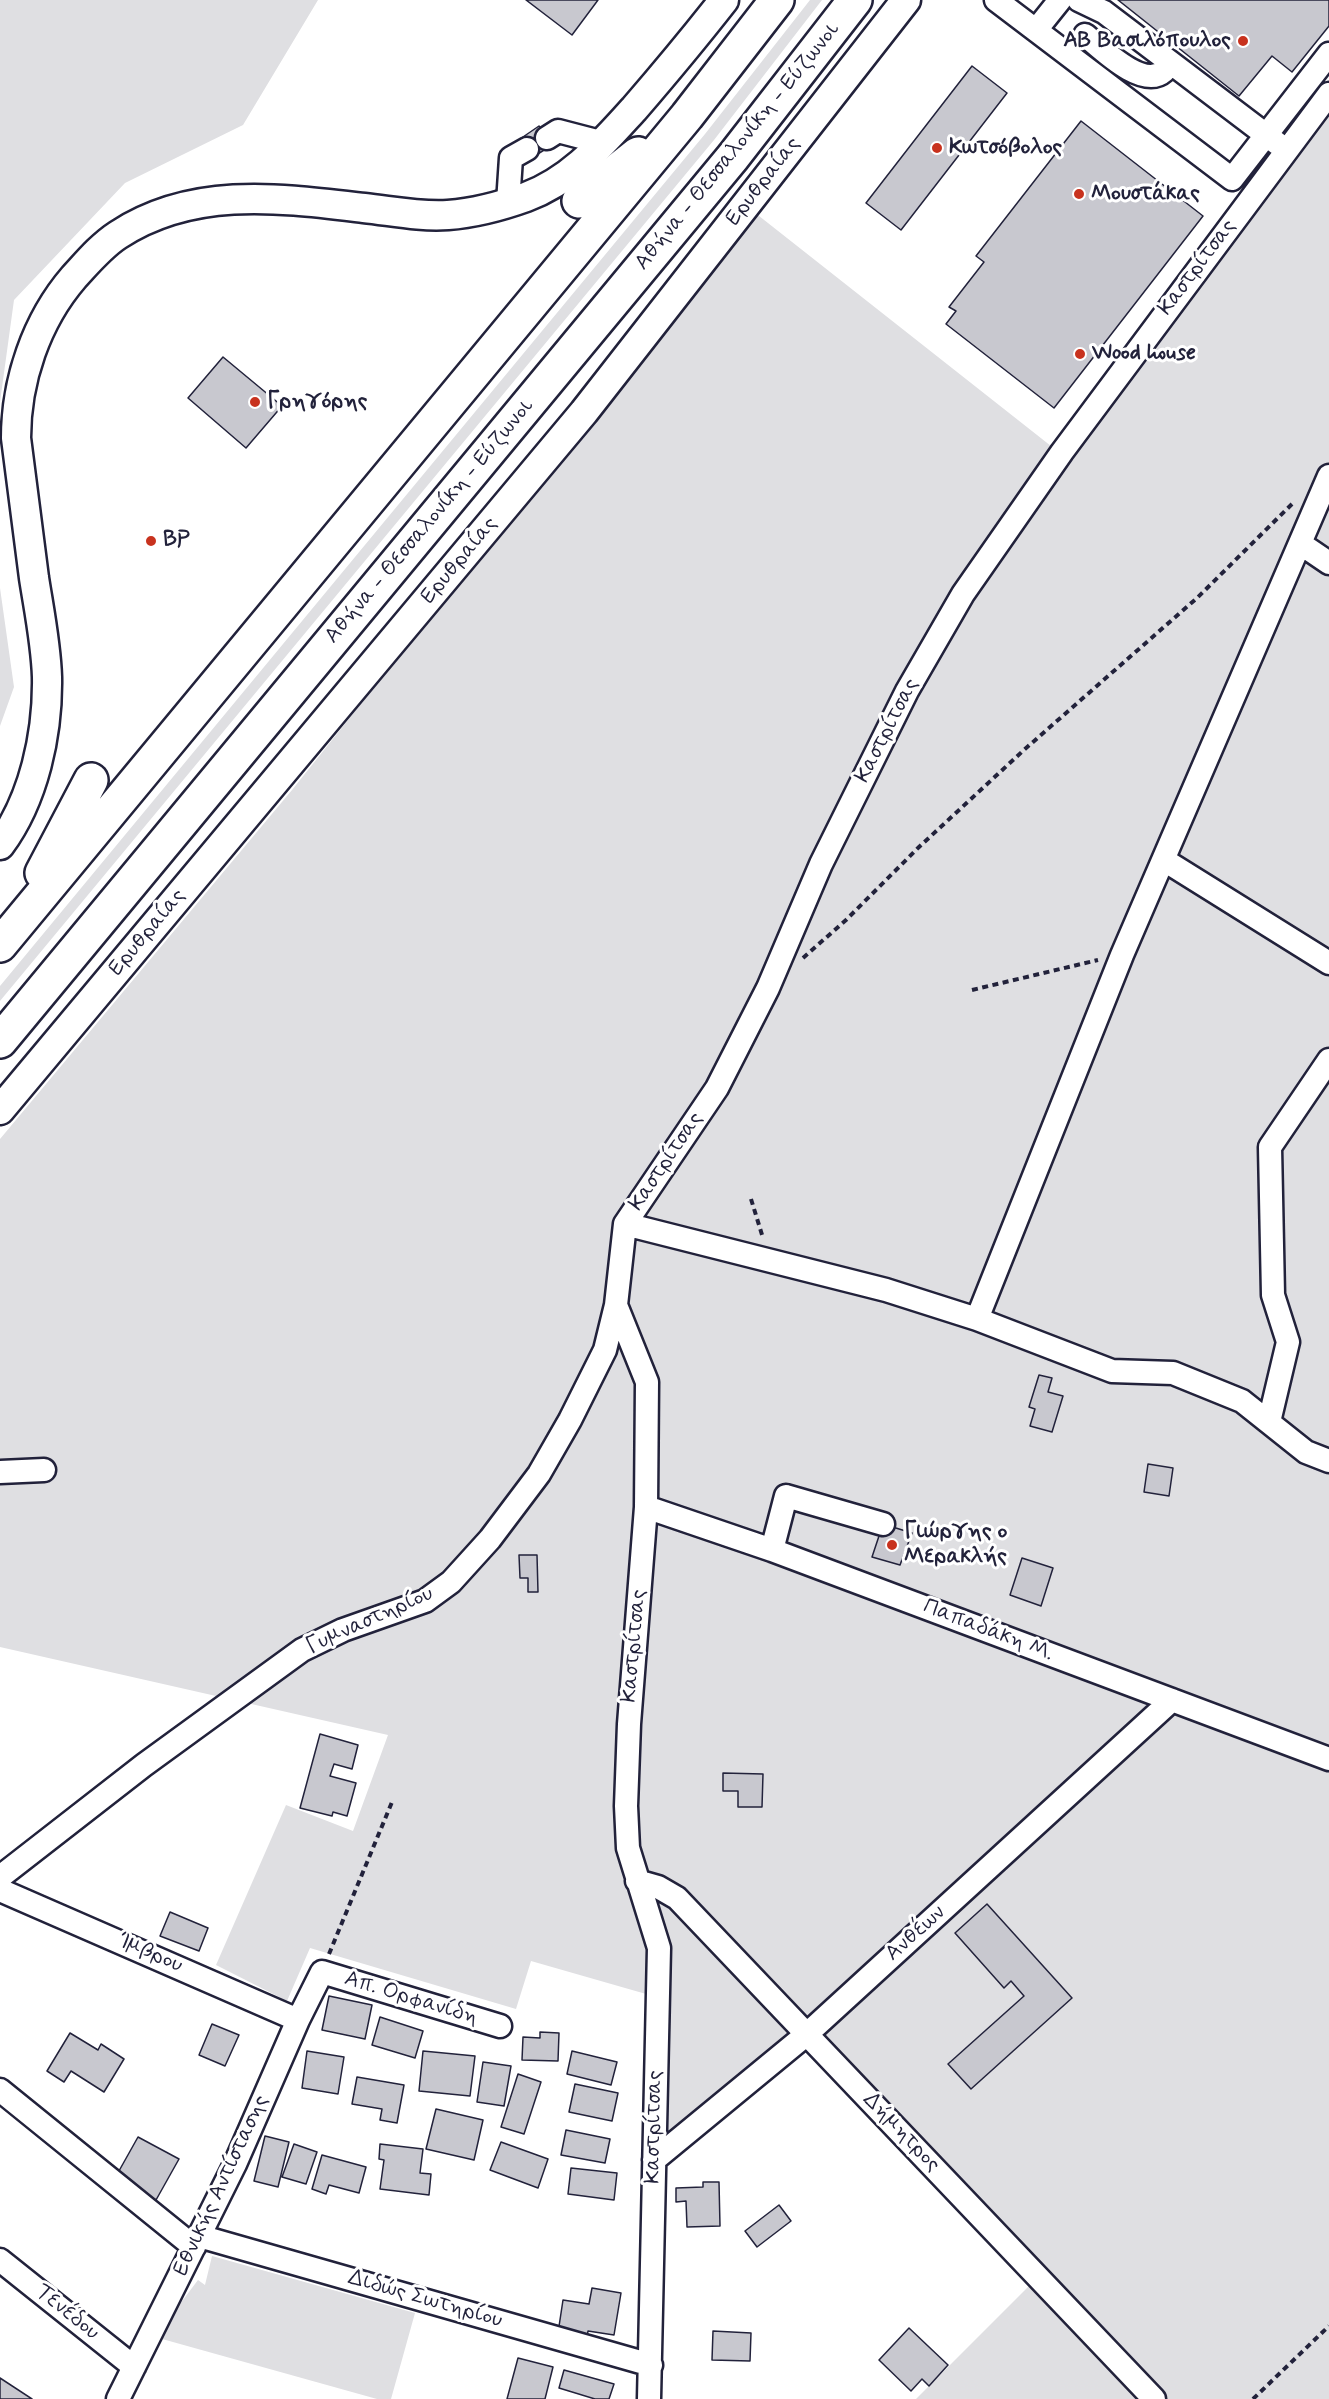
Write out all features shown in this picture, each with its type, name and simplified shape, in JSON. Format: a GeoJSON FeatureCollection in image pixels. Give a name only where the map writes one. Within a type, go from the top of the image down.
{"type":"FeatureCollection","features":[{"type":"Feature","properties":{"kind":"highway"},"geometry":{"type":"LineString","coordinates":[[6,938],[687,116],[777,0]]}},
{"type":"Feature","properties":{"kind":"highway","name":"Αθήνα - Θεσσαλονίκη - Εύζωνοι"},"geometry":{"type":"LineString","coordinates":[[0,1041],[733,157],[855,0]]}},
{"type":"Feature","properties":{"kind":"highway"},"geometry":{"type":"LineString","coordinates":[[579,201],[687,116]]}},
{"type":"Feature","properties":{"kind":"highway"},"geometry":{"type":"LineString","coordinates":[[6,938],[91,780]]}},
{"type":"Feature","properties":{"kind":"main road"},"geometry":{"type":"LineString","coordinates":[[0,845],[15,820],[34,772],[44,723],[47,694],[44,647],[16,438],[16,410],[22,382],[39,332],[68,284],[116,236],[148,219],[180,206],[242,197],[415,214],[447,215],[482,211],[544,189],[590,157],[674,64],[724,0]]}},
{"type":"Feature","properties":{"kind":"main road","name":"Ερυθραίας"},"geometry":{"type":"LineString","coordinates":[[0,1110],[584,412],[906,0]]}},
{"type":"Feature","properties":{"kind":"street"},"geometry":{"type":"LineString","coordinates":[[996,0],[1252,196]]}},
{"type":"Feature","properties":{"kind":"street"},"geometry":{"type":"LineString","coordinates":[[1036,30],[1060,0]]}},
{"type":"Feature","properties":{"kind":"street"},"geometry":{"type":"LineString","coordinates":[[1079,0],[1104,12],[1287,150]]}},
{"type":"Feature","properties":{"kind":"street"},"geometry":{"type":"LineString","coordinates":[[1069,55],[1104,12]]}},
{"type":"Feature","properties":{"kind":"street"},"geometry":{"type":"LineString","coordinates":[[1085,35],[1134,72],[1152,77],[1164,71]]}},
{"type":"Feature","properties":{"kind":"street"},"geometry":{"type":"LineString","coordinates":[[1232,179],[1329,54]]}},
{"type":"Feature","properties":{"kind":"street","name":"Καστρίτσας"},"geometry":{"type":"LineString","coordinates":[[649,2399],[658,1948],[628,1848],[626,1806],[629,1724],[646,1507],[647,1382],[616,1305],[625,1224],[717,1088],[768,988],[831,843],[907,691],[963,594],[1062,452],[1329,94]]}},
{"type":"Feature","properties":{"kind":"street"},"geometry":{"type":"LineString","coordinates":[[547,138],[558,131],[603,143]]}},
{"type":"Feature","properties":{"kind":"street"},"geometry":{"type":"LineString","coordinates":[[508,203],[511,158],[527,149]]}},
{"type":"Feature","properties":{"kind":"street"},"geometry":{"type":"LineString","coordinates":[[976,1319],[1122,955],[1329,476]]}},
{"type":"Feature","properties":{"kind":"street"},"geometry":{"type":"LineString","coordinates":[[1301,544],[1329,563]]}},
{"type":"Feature","properties":{"kind":"street"},"geometry":{"type":"LineString","coordinates":[[1164,860],[1329,963]]}},
{"type":"Feature","properties":{"kind":"street"},"geometry":{"type":"LineString","coordinates":[[1269,1422],[1288,1342],[1273,1295],[1270,1147],[1329,1060]]}},
{"type":"Feature","properties":{"kind":"street"},"geometry":{"type":"LineString","coordinates":[[625,1224],[886,1290],[976,1319],[1112,1371],[1173,1373],[1242,1401],[1306,1452],[1329,1461]]}},
{"type":"Feature","properties":{"kind":"street","name":"Γυμναστηρίου"},"geometry":{"type":"LineString","coordinates":[[0,1877],[144,1766],[302,1650],[343,1630],[425,1601],[451,1582],[490,1539],[539,1474],[570,1420],[605,1350],[616,1305]]}},
{"type":"Feature","properties":{"kind":"street"},"geometry":{"type":"LineString","coordinates":[[0,1472],[44,1470]]}},
{"type":"Feature","properties":{"kind":"street"},"geometry":{"type":"LineString","coordinates":[[772,1550],[786,1496],[883,1524]]}},
{"type":"Feature","properties":{"kind":"street","name":"Παπαδάκη Μ."},"geometry":{"type":"LineString","coordinates":[[646,1507],[772,1550],[1329,1759]]}},
{"type":"Feature","properties":{"kind":"street","name":"Ανθέων"},"geometry":{"type":"LineString","coordinates":[[654,2160],[807,2034],[1172,1700]]}},
{"type":"Feature","properties":{"kind":"street","name":"Δήμητρος"},"geometry":{"type":"LineString","coordinates":[[638,1881],[658,1887],[677,1898],[1154,2399]]}},
{"type":"Feature","properties":{"kind":"street","name":"Ίμβρου"},"geometry":{"type":"LineString","coordinates":[[0,1890],[298,2020]]}},
{"type":"Feature","properties":{"kind":"street","name":"Εθνικής Αντίστασης"},"geometry":{"type":"LineString","coordinates":[[117,2399],[235,2164],[298,2020],[322,1972]]}},
{"type":"Feature","properties":{"kind":"street","name":"Απ. Ορφανίδη"},"geometry":{"type":"LineString","coordinates":[[322,1972],[500,2026]]}},
{"type":"Feature","properties":{"kind":"street","name":"Διδώς Σωτηρίου"},"geometry":{"type":"LineString","coordinates":[[0,2090],[197,2241],[651,2365]]}},
{"type":"Feature","properties":{"kind":"street","name":"Τενέδου"},"geometry":{"type":"LineString","coordinates":[[0,2259],[134,2367]]}},
{"type":"Feature","properties":{"kind":"path"},"geometry":{"type":"LineString","coordinates":[[768,988],[846,920],[919,847],[1025,749],[1197,598],[1296,500]]}},
{"type":"Feature","properties":{"kind":"path"},"geometry":{"type":"LineString","coordinates":[[972,990],[1122,955]]}},
{"type":"Feature","properties":{"kind":"path"},"geometry":{"type":"LineString","coordinates":[[751,1198],[769,1260]]}},
{"type":"Feature","properties":{"kind":"path"},"geometry":{"type":"LineString","coordinates":[[322,1972],[392,1802]]}},
{"type":"Feature","properties":{"kind":"path"},"geometry":{"type":"LineString","coordinates":[[1253,2399],[1329,2326]]}},
{"type":"Feature","properties":{"kind":"shaded area"},"geometry":{"type":"Polygon","coordinates":[[[0,0],[318,0],[243,125],[125,183],[14,300],[0,402],[0,0]]]}},
{"type":"Feature","properties":{"kind":"shaded area"},"geometry":{"type":"Polygon","coordinates":[[[810,0],[822,0],[714,140],[0,1001],[0,986],[705,134],[810,0]]]}},
{"type":"Feature","properties":{"kind":"shaded area"},"geometry":{"type":"Polygon","coordinates":[[[1329,114],[1329,2399],[916,2399],[1032,2283],[804,2035],[655,2158],[660,1998],[531,1961],[516,2009],[310,1948],[287,2001],[216,1965],[286,1805],[353,1831],[388,1735],[0,1647],[0,1139],[292,790],[754,212],[1070,461],[1329,114]]]}},
{"type":"Feature","properties":{"kind":"shaded area"},"geometry":{"type":"Polygon","coordinates":[[[0,588],[14,687],[0,726],[0,588]]]}},
{"type":"Feature","properties":{"kind":"shaded area"},"geometry":{"type":"Polygon","coordinates":[[[212,2256],[415,2313],[391,2399],[377,2399],[155,2337],[198,2280],[205,2285],[212,2256]]]}},
{"type":"Feature","properties":{"kind":"building"},"geometry":{"type":"Polygon","coordinates":[[[526,0],[598,0],[572,35],[526,0]]]}},
{"type":"Feature","properties":{"kind":"building","name":"ΑΒ Βασιλόπουλος"},"geometry":{"type":"Polygon","coordinates":[[[1118,0],[1329,0],[1329,26],[1292,72],[1272,56],[1239,96],[1118,0]]]}},
{"type":"Feature","properties":{"kind":"building","name":"Κωτσόβολος"},"geometry":{"type":"Polygon","coordinates":[[[972,66],[1007,93],[901,230],[866,203],[972,66]]]}},
{"type":"Feature","properties":{"kind":"building"},"geometry":{"type":"Polygon","coordinates":[[[1081,121],[1203,216],[1054,408],[946,324],[956,311],[949,307],[984,262],[976,256],[1081,121]]]}},
{"type":"Feature","properties":{"kind":"building"},"geometry":{"type":"Polygon","coordinates":[[[539,126],[552,145],[533,157],[520,139],[539,126]]]}},
{"type":"Feature","properties":{"kind":"building"},"geometry":{"type":"Polygon","coordinates":[[[223,357],[282,406],[246,448],[188,398],[223,357]]]}},
{"type":"Feature","properties":{"kind":"building"},"geometry":{"type":"Polygon","coordinates":[[[1039,1375],[1052,1378],[1048,1392],[1063,1396],[1052,1432],[1030,1426],[1035,1409],[1029,1407],[1039,1375]]]}},
{"type":"Feature","properties":{"kind":"building"},"geometry":{"type":"Polygon","coordinates":[[[1148,1464],[1173,1468],[1169,1496],[1144,1492],[1148,1464]]]}},
{"type":"Feature","properties":{"kind":"building","name":"Γιώργης ο Μερακλής"},"geometry":{"type":"Polygon","coordinates":[[[883,1524],[912,1533],[900,1565],[872,1557],[883,1524]]]}},
{"type":"Feature","properties":{"kind":"building"},"geometry":{"type":"Polygon","coordinates":[[[519,1555],[537,1555],[538,1592],[528,1592],[528,1578],[520,1578],[519,1555]]]}},
{"type":"Feature","properties":{"kind":"building"},"geometry":{"type":"Polygon","coordinates":[[[1022,1558],[1053,1568],[1041,1606],[1010,1595],[1022,1558]]]}},
{"type":"Feature","properties":{"kind":"building"},"geometry":{"type":"Polygon","coordinates":[[[320,1734],[358,1745],[352,1769],[334,1764],[330,1776],[356,1783],[347,1816],[333,1812],[332,1816],[300,1808],[320,1734]]]}},
{"type":"Feature","properties":{"kind":"building"},"geometry":{"type":"Polygon","coordinates":[[[723,1773],[763,1774],[762,1807],[738,1807],[738,1791],[723,1791],[723,1773]]]}},
{"type":"Feature","properties":{"kind":"building"},"geometry":{"type":"Polygon","coordinates":[[[987,1904],[1072,1998],[971,2089],[948,2064],[1024,1996],[1011,1981],[1004,1988],[955,1933],[987,1904]]]}},
{"type":"Feature","properties":{"kind":"building"},"geometry":{"type":"Polygon","coordinates":[[[170,1912],[208,1928],[199,1951],[160,1936],[170,1912]]]}},
{"type":"Feature","properties":{"kind":"building"},"geometry":{"type":"Polygon","coordinates":[[[329,1996],[372,2005],[365,2039],[322,2030],[329,1996]]]}},
{"type":"Feature","properties":{"kind":"building"},"geometry":{"type":"Polygon","coordinates":[[[380,2017],[423,2031],[415,2058],[372,2045],[380,2017]]]}},
{"type":"Feature","properties":{"kind":"building"},"geometry":{"type":"Polygon","coordinates":[[[212,2024],[239,2035],[225,2066],[199,2055],[212,2024]]]}},
{"type":"Feature","properties":{"kind":"building"},"geometry":{"type":"Polygon","coordinates":[[[540,2032],[559,2033],[558,2061],[522,2060],[523,2037],[540,2038],[540,2032]]]}},
{"type":"Feature","properties":{"kind":"building"},"geometry":{"type":"Polygon","coordinates":[[[70,2033],[98,2050],[101,2044],[124,2059],[104,2092],[71,2071],[64,2082],[47,2071],[70,2033]]]}},
{"type":"Feature","properties":{"kind":"building"},"geometry":{"type":"Polygon","coordinates":[[[307,2051],[344,2057],[338,2094],[302,2088],[307,2051]]]}},
{"type":"Feature","properties":{"kind":"building"},"geometry":{"type":"Polygon","coordinates":[[[423,2051],[475,2056],[470,2096],[419,2091],[423,2051]]]}},
{"type":"Feature","properties":{"kind":"building"},"geometry":{"type":"Polygon","coordinates":[[[572,2051],[617,2062],[611,2085],[567,2074],[572,2051]]]}},
{"type":"Feature","properties":{"kind":"building"},"geometry":{"type":"Polygon","coordinates":[[[483,2062],[511,2066],[504,2106],[477,2102],[483,2062]]]}},
{"type":"Feature","properties":{"kind":"building"},"geometry":{"type":"Polygon","coordinates":[[[518,2074],[541,2082],[524,2134],[501,2127],[518,2074]]]}},
{"type":"Feature","properties":{"kind":"building"},"geometry":{"type":"Polygon","coordinates":[[[357,2077],[404,2085],[397,2123],[380,2120],[382,2109],[352,2104],[357,2077]]]}},
{"type":"Feature","properties":{"kind":"building"},"geometry":{"type":"Polygon","coordinates":[[[575,2084],[618,2093],[612,2121],[569,2112],[575,2084]]]}},
{"type":"Feature","properties":{"kind":"building"},"geometry":{"type":"Polygon","coordinates":[[[436,2109],[483,2120],[474,2160],[426,2149],[436,2109]]]}},
{"type":"Feature","properties":{"kind":"building"},"geometry":{"type":"Polygon","coordinates":[[[566,2130],[610,2139],[605,2163],[561,2155],[566,2130]]]}},
{"type":"Feature","properties":{"kind":"building"},"geometry":{"type":"Polygon","coordinates":[[[265,2136],[289,2142],[278,2187],[254,2181],[265,2136]]]}},
{"type":"Feature","properties":{"kind":"building"},"geometry":{"type":"Polygon","coordinates":[[[138,2137],[179,2159],[156,2200],[115,2178],[138,2137]]]}},
{"type":"Feature","properties":{"kind":"building"},"geometry":{"type":"Polygon","coordinates":[[[501,2142],[548,2159],[538,2188],[490,2170],[501,2142]]]}},
{"type":"Feature","properties":{"kind":"building"},"geometry":{"type":"Polygon","coordinates":[[[294,2144],[317,2152],[306,2184],[282,2177],[294,2144]]]}},
{"type":"Feature","properties":{"kind":"building"},"geometry":{"type":"Polygon","coordinates":[[[380,2144],[423,2149],[420,2173],[431,2174],[429,2195],[380,2189],[384,2160],[379,2159],[380,2144]]]}},
{"type":"Feature","properties":{"kind":"building"},"geometry":{"type":"Polygon","coordinates":[[[322,2155],[366,2167],[359,2193],[329,2185],[326,2194],[312,2189],[322,2155]]]}},
{"type":"Feature","properties":{"kind":"building"},"geometry":{"type":"Polygon","coordinates":[[[571,2168],[617,2173],[614,2200],[568,2194],[571,2168]]]}},
{"type":"Feature","properties":{"kind":"building"},"geometry":{"type":"Polygon","coordinates":[[[703,2182],[719,2182],[720,2226],[687,2227],[686,2201],[676,2202],[676,2188],[703,2187],[703,2182]]]}},
{"type":"Feature","properties":{"kind":"building"},"geometry":{"type":"Polygon","coordinates":[[[779,2205],[791,2221],[757,2247],[745,2231],[779,2205]]]}},
{"type":"Feature","properties":{"kind":"building"},"geometry":{"type":"Polygon","coordinates":[[[592,2288],[621,2293],[614,2335],[588,2331],[587,2337],[558,2333],[563,2300],[589,2304],[592,2288]]]}},
{"type":"Feature","properties":{"kind":"building"},"geometry":{"type":"Polygon","coordinates":[[[909,2328],[948,2365],[929,2386],[922,2379],[911,2391],[879,2360],[909,2328]]]}},
{"type":"Feature","properties":{"kind":"building"},"geometry":{"type":"Polygon","coordinates":[[[713,2331],[751,2333],[750,2361],[712,2360],[713,2331]]]}},
{"type":"Feature","properties":{"kind":"building"},"geometry":{"type":"Polygon","coordinates":[[[518,2358],[553,2367],[545,2399],[507,2399],[518,2358]]]}},
{"type":"Feature","properties":{"kind":"building"},"geometry":{"type":"Polygon","coordinates":[[[564,2370],[614,2384],[609,2399],[595,2399],[559,2388],[564,2370]]]}},
{"type":"Feature","properties":{"kind":"building"},"geometry":{"type":"Polygon","coordinates":[[[0,2378],[32,2399],[0,2399],[0,2378]]]}},
{"type":"Feature","properties":{"kind":"place","name":"ΑΒ Βασιλόπουλος"},"geometry":{"type":"Point","coordinates":[1243,41]}},
{"type":"Feature","properties":{"kind":"place","name":"Κωτσόβολος"},"geometry":{"type":"Point","coordinates":[937,148]}},
{"type":"Feature","properties":{"kind":"place","name":"Μουστάκας"},"geometry":{"type":"Point","coordinates":[1079,194]}},
{"type":"Feature","properties":{"kind":"place","name":"Wood house"},"geometry":{"type":"Point","coordinates":[1080,354]}},
{"type":"Feature","properties":{"kind":"place","name":"Γρηγόρης"},"geometry":{"type":"Point","coordinates":[255,402]}},
{"type":"Feature","properties":{"kind":"place","name":"BP"},"geometry":{"type":"Point","coordinates":[151,541]}},
{"type":"Feature","properties":{"kind":"place","name":"Γιώργης ο Μερακλής"},"geometry":{"type":"Point","coordinates":[892,1545]}}]}
